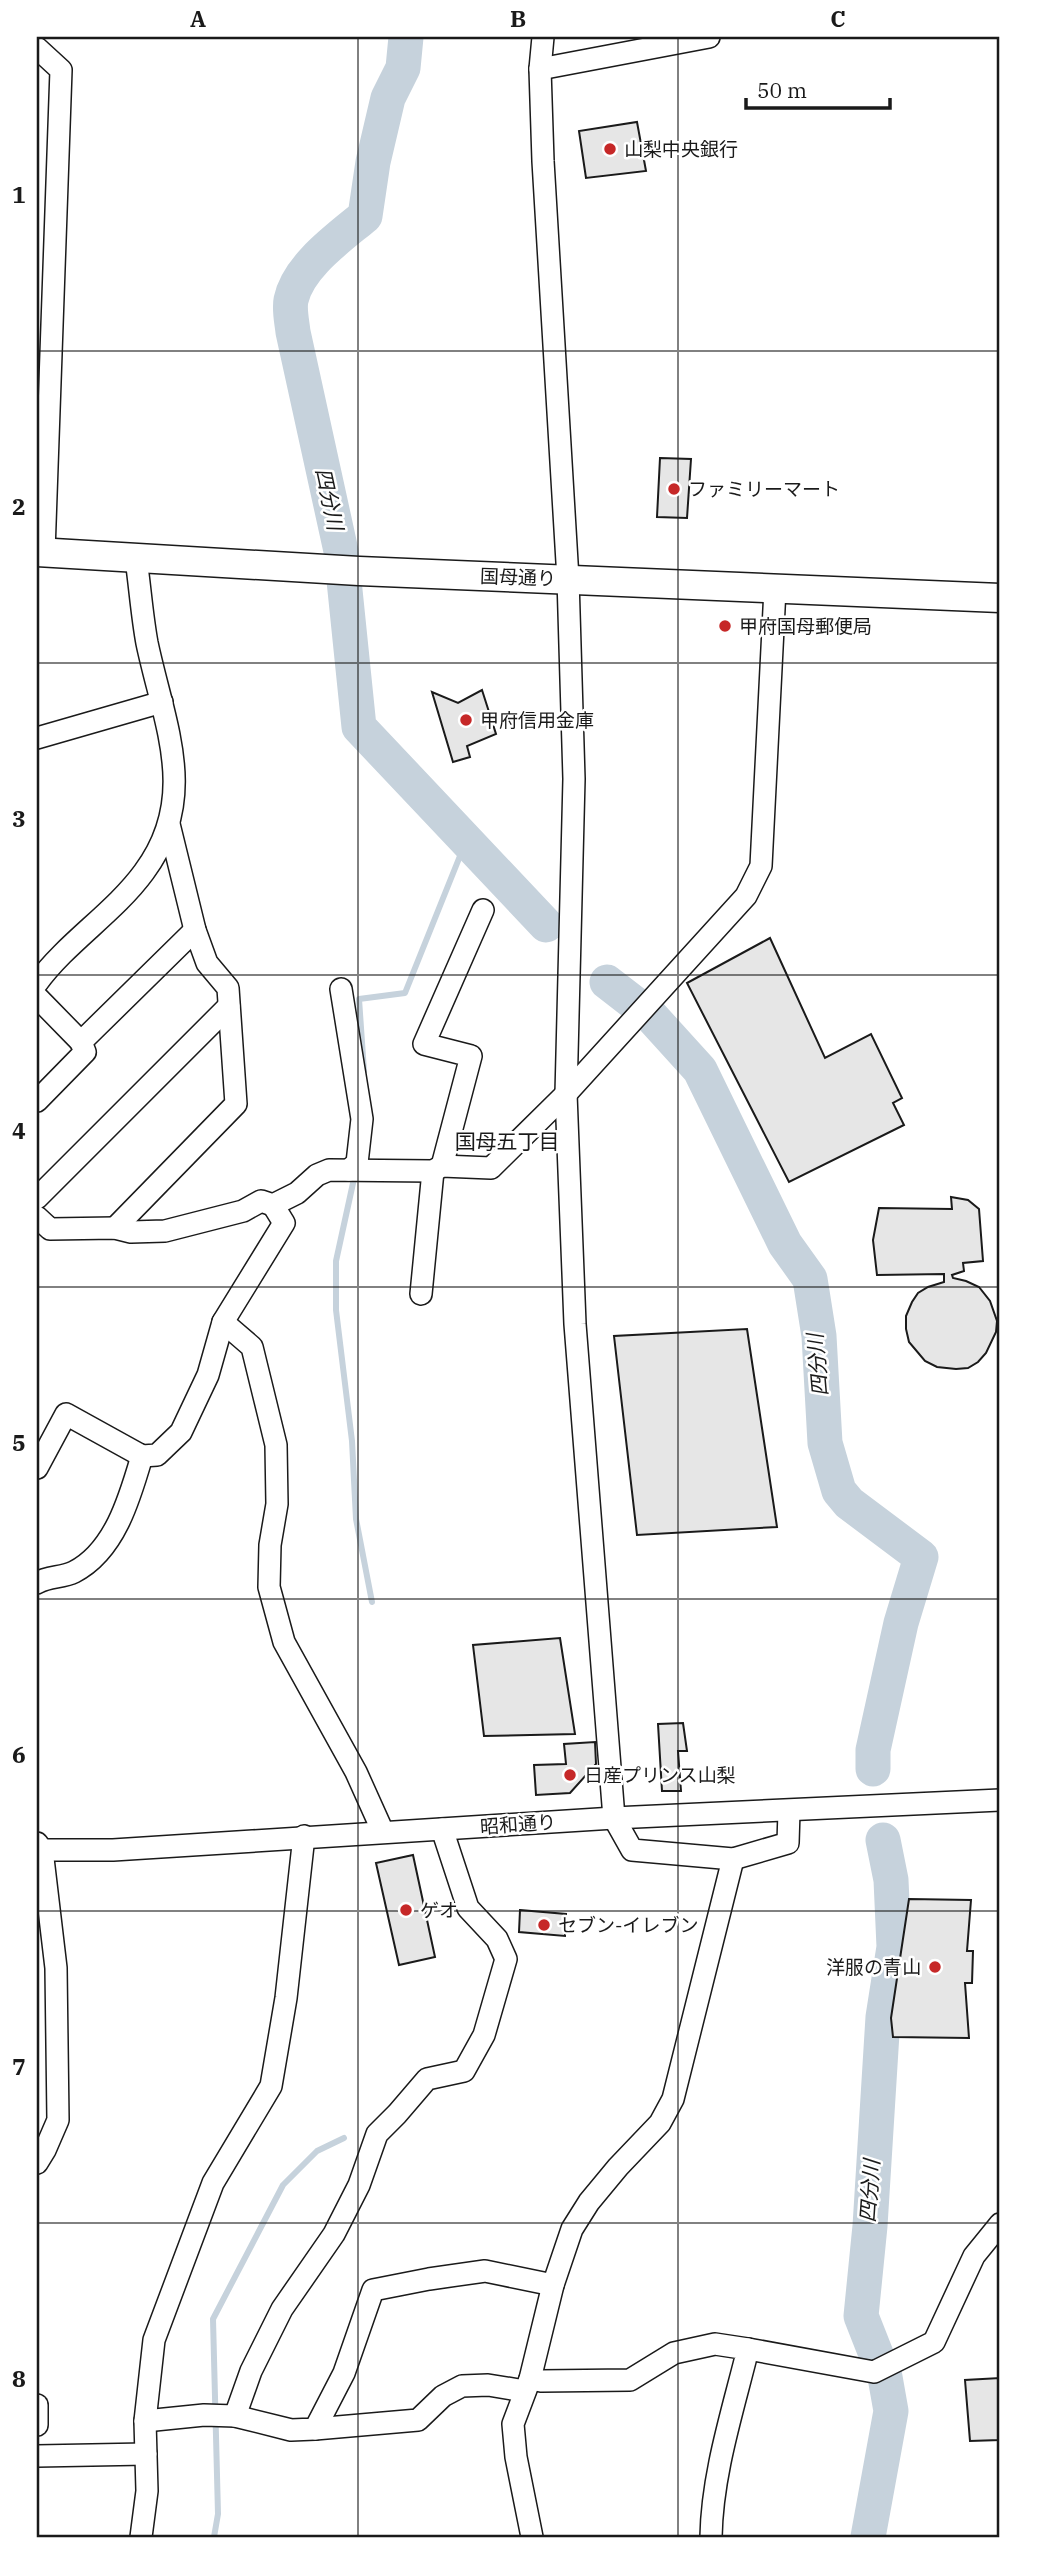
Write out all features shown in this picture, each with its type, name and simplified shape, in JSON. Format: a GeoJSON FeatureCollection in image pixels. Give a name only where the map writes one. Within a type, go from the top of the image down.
{"type":"FeatureCollection","features":[{"type":"Feature","properties":{"kind":"main road","name":"国母通り"},"geometry":{"type":"LineString","coordinates":[[41,552],[136,559],[1000,598]]}},
{"type":"Feature","properties":{"kind":"street"},"geometry":{"type":"LineString","coordinates":[[543,37],[540,69],[543,161],[568,579],[573,779],[566,1094],[575,1324],[614,1818],[632,1850],[733,1859],[788,1843],[789,1811]]}},
{"type":"Feature","properties":{"kind":"street"},"geometry":{"type":"LineString","coordinates":[[540,69],[709,37]]}},
{"type":"Feature","properties":{"kind":"street"},"geometry":{"type":"LineString","coordinates":[[37,48],[61,70],[41,552]]}},
{"type":"Feature","properties":{"kind":"street"},"geometry":{"type":"LineString","coordinates":[[37,983],[142,875],[158,853],[172,816],[174,753],[147,642],[136,559]]}},
{"type":"Feature","properties":{"kind":"street"},"geometry":{"type":"LineString","coordinates":[[273,1205],[298,1193],[317,1175],[329,1170],[491,1168],[566,1094],[746,896],[761,866],[775,589]]}},
{"type":"Feature","properties":{"kind":"street"},"geometry":{"type":"LineString","coordinates":[[37,738],[162,702]]}},
{"type":"Feature","properties":{"kind":"street"},"geometry":{"type":"LineString","coordinates":[[115,1228],[236,1104],[228,988],[207,963],[195,930],[169,824]]}},
{"type":"Feature","properties":{"kind":"street"},"geometry":{"type":"LineString","coordinates":[[421,1294],[438,1169],[471,1056],[424,1044],[483,910]]}},
{"type":"Feature","properties":{"kind":"street"},"geometry":{"type":"LineString","coordinates":[[81,1042],[195,930]]}},
{"type":"Feature","properties":{"kind":"street"},"geometry":{"type":"LineString","coordinates":[[341,989],[362,1119],[357,1163],[349,1170]]}},
{"type":"Feature","properties":{"kind":"street"},"geometry":{"type":"LineString","coordinates":[[37,997],[81,1042],[85,1052],[37,1101]]}},
{"type":"Feature","properties":{"kind":"street"},"geometry":{"type":"LineString","coordinates":[[37,1198],[229,1006]]}},
{"type":"Feature","properties":{"kind":"street"},"geometry":{"type":"LineString","coordinates":[[37,1217],[50,1229],[115,1228],[131,1232],[165,1231],[243,1211],[261,1201],[273,1205],[284,1223],[223,1322],[208,1375],[181,1432],[157,1455],[142,1456],[66,1414],[37,1468]]}},
{"type":"Feature","properties":{"kind":"street"},"geometry":{"type":"LineString","coordinates":[[223,1322],[251,1347],[276,1445],[277,1504],[270,1545],[269,1587],[284,1642],[349,1759],[383,1832]]}},
{"type":"Feature","properties":{"kind":"street"},"geometry":{"type":"LineString","coordinates":[[37,1583],[43,1579],[73,1573],[101,1550],[129,1503],[142,1456]]}},
{"type":"Feature","properties":{"kind":"street","name":"昭和通り"},"geometry":{"type":"LineString","coordinates":[[39,1847],[113,1850],[614,1818],[1000,1800]]}},
{"type":"Feature","properties":{"kind":"street"},"geometry":{"type":"LineString","coordinates":[[232,2416],[282,2309],[334,2234],[359,2185],[377,2134],[427,2079],[464,2071],[484,2035],[506,1959],[496,1939],[468,1908],[442,1829]]}},
{"type":"Feature","properties":{"kind":"street"},"geometry":{"type":"LineString","coordinates":[[141,2537],[147,2491],[145,2421],[155,2340],[213,2183],[271,2086],[286,1998],[304,1836]]}},
{"type":"Feature","properties":{"kind":"street"},"geometry":{"type":"LineString","coordinates":[[37,2163],[46,2150],[58,2120],[56,1968],[39,1847]]}},
{"type":"Feature","properties":{"kind":"street"},"geometry":{"type":"LineString","coordinates":[[532,2537],[516,2458],[513,2424],[527,2385],[553,2285],[572,2230],[589,2202],[660,2123],[673,2099],[733,1859]]}},
{"type":"Feature","properties":{"kind":"street"},"geometry":{"type":"LineString","coordinates":[[145,2421],[204,2415],[232,2416],[290,2430],[418,2420],[443,2396],[461,2386],[527,2385],[541,2381],[630,2380],[674,2354],[715,2344],[874,2372],[934,2342],[974,2256],[1000,2224]]}},
{"type":"Feature","properties":{"kind":"street"},"geometry":{"type":"LineString","coordinates":[[315,2429],[344,2373],[373,2290],[485,2272],[553,2285]]}},
{"type":"Feature","properties":{"kind":"street"},"geometry":{"type":"LineString","coordinates":[[711,2537],[711,2518],[724,2447],[748,2349]]}},
{"type":"Feature","properties":{"kind":"street"},"geometry":{"type":"LineString","coordinates":[[37,2405],[37,2425]]}},
{"type":"Feature","properties":{"kind":"street"},"geometry":{"type":"LineString","coordinates":[[37,2456],[146,2454]]}},
{"type":"Feature","properties":{"kind":"building"},"geometry":{"type":"Polygon","coordinates":[[[637,122],[646,171],[586,178],[579,131],[637,122]]]}},
{"type":"Feature","properties":{"kind":"building"},"geometry":{"type":"Polygon","coordinates":[[[660,458],[691,459],[687,518],[657,517],[660,458]]]}},
{"type":"Feature","properties":{"kind":"building"},"geometry":{"type":"Polygon","coordinates":[[[482,690],[496,734],[467,746],[470,757],[453,762],[432,692],[458,703],[482,690]]]}},
{"type":"Feature","properties":{"kind":"building"},"geometry":{"type":"Polygon","coordinates":[[[770,938],[825,1058],[871,1034],[902,1098],[893,1103],[904,1125],[789,1182],[687,983],[770,938]]]}},
{"type":"Feature","properties":{"kind":"building"},"geometry":{"type":"Polygon","coordinates":[[[951,1197],[968,1200],[979,1209],[983,1261],[963,1263],[964,1271],[952,1275],[953,1278],[979,1287],[990,1301],[997,1321],[996,1332],[986,1353],[968,1368],[956,1369],[937,1367],[925,1361],[909,1342],[906,1329],[906,1316],[918,1293],[944,1282],[944,1274],[877,1275],[873,1240],[879,1208],[952,1209],[951,1197]]]}},
{"type":"Feature","properties":{"kind":"building"},"geometry":{"type":"Polygon","coordinates":[[[747,1329],[777,1527],[637,1535],[614,1336],[747,1329]]]}},
{"type":"Feature","properties":{"kind":"building"},"geometry":{"type":"Polygon","coordinates":[[[560,1638],[575,1734],[484,1736],[473,1645],[560,1638]]]}},
{"type":"Feature","properties":{"kind":"building"},"geometry":{"type":"Polygon","coordinates":[[[683,1723],[687,1751],[678,1751],[681,1791],[662,1791],[658,1724],[683,1723]]]}},
{"type":"Feature","properties":{"kind":"building"},"geometry":{"type":"Polygon","coordinates":[[[595,1742],[596,1764],[570,1793],[536,1795],[534,1765],[566,1764],[564,1744],[595,1742]]]}},
{"type":"Feature","properties":{"kind":"building","name":"ゲオ"},"geometry":{"type":"Polygon","coordinates":[[[413,1855],[435,1957],[399,1965],[376,1863],[413,1855]]]}},
{"type":"Feature","properties":{"kind":"building"},"geometry":{"type":"Polygon","coordinates":[[[909,1899],[971,1900],[967,1951],[973,1951],[972,1983],[965,1983],[969,2038],[893,2037],[891,2018],[909,1899]]]}},
{"type":"Feature","properties":{"kind":"building"},"geometry":{"type":"Polygon","coordinates":[[[520,1910],[566,1914],[565,1936],[519,1932],[520,1910]]]}},
{"type":"Feature","properties":{"kind":"building"},"geometry":{"type":"Polygon","coordinates":[[[1000,2378],[1000,2440],[970,2441],[965,2380],[1000,2378]]]}},
{"type":"Feature","properties":{"kind":"waterway","name":"四分川"},"geometry":{"type":"LineString","coordinates":[[406,37],[403,68],[388,98],[373,162],[365,216],[321,253],[302,275],[291,300],[293,332],[341,551],[359,727],[546,925]]}},
{"type":"Feature","properties":{"kind":"waterway"},"geometry":{"type":"LineString","coordinates":[[364,1071],[359,999],[405,993],[466,841]]}},
{"type":"Feature","properties":{"kind":"waterway","name":"四分川"},"geometry":{"type":"LineString","coordinates":[[607,982],[651,1016],[700,1070],[785,1244],[810,1279],[819,1336],[825,1443],[839,1491],[849,1503],[921,1557],[901,1623],[873,1750],[873,1769]]}},
{"type":"Feature","properties":{"kind":"waterway"},"geometry":{"type":"LineString","coordinates":[[355,1174],[336,1261],[336,1310],[352,1441],[356,1519],[372,1602]]}},
{"type":"Feature","properties":{"kind":"waterway","name":"四分川"},"geometry":{"type":"LineString","coordinates":[[868,2537],[891,2411],[885,2377],[861,2316],[870,2226],[883,2017],[894,1947],[891,1880],[883,1840]]}},
{"type":"Feature","properties":{"kind":"waterway"},"geometry":{"type":"LineString","coordinates":[[214,2537],[218,2514],[213,2319],[283,2185],[317,2151],[344,2138]]}},
{"type":"Feature","properties":{"kind":"place","name":"山梨中央銀行"},"geometry":{"type":"Point","coordinates":[610,149]}},
{"type":"Feature","properties":{"kind":"place","name":"ファミリーマート"},"geometry":{"type":"Point","coordinates":[674,489]}},
{"type":"Feature","properties":{"kind":"place","name":"甲府国母郵便局"},"geometry":{"type":"Point","coordinates":[725,626]}},
{"type":"Feature","properties":{"kind":"place","name":"甲府信用金庫"},"geometry":{"type":"Point","coordinates":[466,720]}},
{"type":"Feature","properties":{"kind":"place","name":"日産プリンス山梨"},"geometry":{"type":"Point","coordinates":[570,1775]}},
{"type":"Feature","properties":{"kind":"place","name":"ゲオ"},"geometry":{"type":"Point","coordinates":[406,1910]}},
{"type":"Feature","properties":{"kind":"place","name":"セブン-イレブン"},"geometry":{"type":"Point","coordinates":[544,1925]}},
{"type":"Feature","properties":{"kind":"place","name":"洋服の青山"},"geometry":{"type":"Point","coordinates":[935,1967]}},
{"type":"Feature","properties":{"kind":"district","name":"国母五丁目"},"geometry":{"type":"Point","coordinates":[507,1142]}}]}
